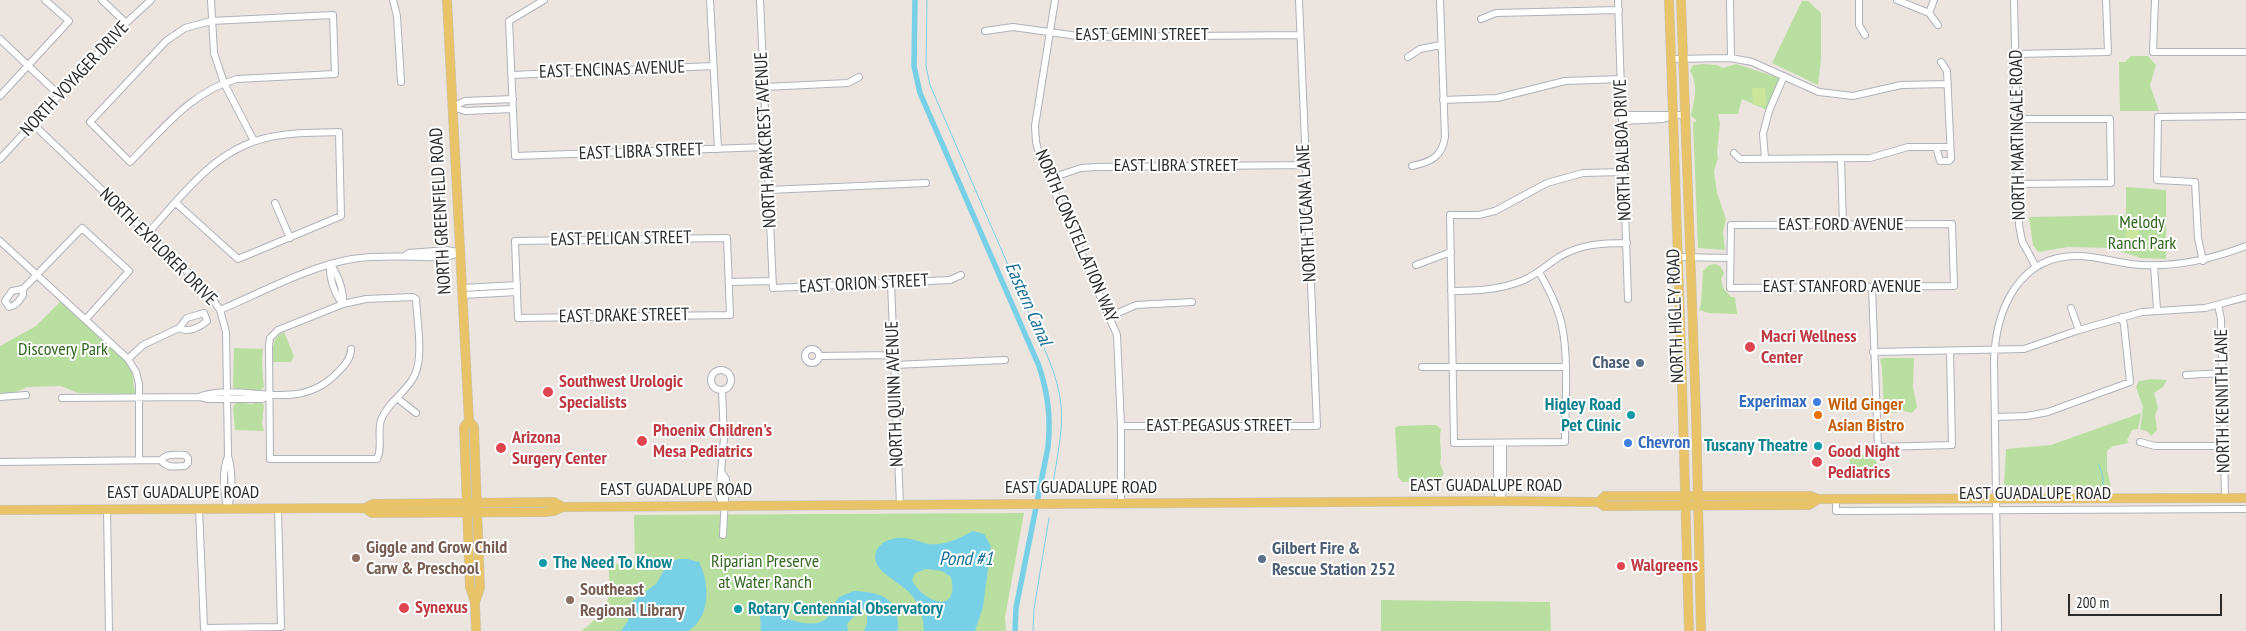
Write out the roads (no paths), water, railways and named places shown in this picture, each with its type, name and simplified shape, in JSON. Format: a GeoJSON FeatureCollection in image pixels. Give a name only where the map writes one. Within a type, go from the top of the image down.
{"type":"FeatureCollection","features":[{"type":"Feature","properties":{"kind":"main road","name":"NORTH GREENFIELD ROAD"},"geometry":{"type":"LineString","coordinates":[[447,0],[469,421],[474,427],[478,507],[480,588],[475,602]]}},
{"type":"Feature","properties":{"kind":"main road","name":"NORTH HIGLEY ROAD"},"geometry":{"type":"LineString","coordinates":[[1669,0],[1689,631]]}},
{"type":"Feature","properties":{"kind":"main road","name":"NORTH HIGLEY ROAD"},"geometry":{"type":"LineString","coordinates":[[1680,0],[1699,506],[1701,631]]}},
{"type":"Feature","properties":{"kind":"main road"},"geometry":{"type":"LineString","coordinates":[[1681,344],[1693,344]]}},
{"type":"Feature","properties":{"kind":"main road","name":"NORTH GREENFIELD ROAD"},"geometry":{"type":"LineString","coordinates":[[469,421],[464,427],[470,579],[475,587],[475,602]]}},
{"type":"Feature","properties":{"kind":"main road","name":"EAST GUADALUPE ROAD"},"geometry":{"type":"LineString","coordinates":[[1599,502],[1605,496],[1810,496],[1818,500]]}},
{"type":"Feature","properties":{"kind":"main road","name":"EAST GUADALUPE ROAD"},"geometry":{"type":"LineString","coordinates":[[0,510],[365,508],[372,513],[554,502],[562,507],[1500,501],[1599,502],[1604,506],[1699,506],[1809,505],[1818,500],[1836,499],[2246,498]]}},
{"type":"Feature","properties":{"kind":"main road"},"geometry":{"type":"LineString","coordinates":[[475,602],[476,631]]}},
{"type":"Feature","properties":{"kind":"street"},"geometry":{"type":"LineString","coordinates":[[0,96],[69,22],[45,0]]}},
{"type":"Feature","properties":{"kind":"street"},"geometry":{"type":"LineString","coordinates":[[102,0],[126,23]]}},
{"type":"Feature","properties":{"kind":"street","name":"NORTH VOYAGER DRIVE"},"geometry":{"type":"LineString","coordinates":[[0,159],[126,23],[151,0]]}},
{"type":"Feature","properties":{"kind":"street"},"geometry":{"type":"LineString","coordinates":[[211,0],[214,54],[224,83],[254,141]]}},
{"type":"Feature","properties":{"kind":"street"},"geometry":{"type":"LineString","coordinates":[[393,0],[398,16],[401,82]]}},
{"type":"Feature","properties":{"kind":"street"},"geometry":{"type":"LineString","coordinates":[[452,107],[465,111],[513,109],[509,21],[544,0]]}},
{"type":"Feature","properties":{"kind":"street"},"geometry":{"type":"LineString","coordinates":[[710,0],[718,149]]}},
{"type":"Feature","properties":{"kind":"street","name":"NORTH PARKCREST AVENUE"},"geometry":{"type":"LineString","coordinates":[[760,0],[772,281]]}},
{"type":"Feature","properties":{"kind":"street","name":"NORTH CONSTELLATION WAY"},"geometry":{"type":"LineString","coordinates":[[1055,0],[1035,126],[1036,142],[1048,179],[1117,335],[1121,426],[1121,504]]}},
{"type":"Feature","properties":{"kind":"street","name":"NORTH TUCANA LANE"},"geometry":{"type":"LineString","coordinates":[[1299,0],[1317,426]]}},
{"type":"Feature","properties":{"kind":"street"},"geometry":{"type":"LineString","coordinates":[[1412,166],[1432,161],[1443,147],[1445,137],[1440,0]]}},
{"type":"Feature","properties":{"kind":"street","name":"NORTH BALBOA DRIVE"},"geometry":{"type":"LineString","coordinates":[[1618,0],[1628,299]]}},
{"type":"Feature","properties":{"kind":"street"},"geometry":{"type":"LineString","coordinates":[[1730,0],[1731,58]]}},
{"type":"Feature","properties":{"kind":"street"},"geometry":{"type":"LineString","coordinates":[[1859,0],[1859,24],[1865,35]]}},
{"type":"Feature","properties":{"kind":"street"},"geometry":{"type":"LineString","coordinates":[[1897,0],[1928,13],[1938,24]]}},
{"type":"Feature","properties":{"kind":"street"},"geometry":{"type":"LineString","coordinates":[[1928,13],[1934,0]]}},
{"type":"Feature","properties":{"kind":"street","name":"NORTH MARTINGALE ROAD"},"geometry":{"type":"LineString","coordinates":[[2014,0],[2019,225],[2022,241],[2036,267]]}},
{"type":"Feature","properties":{"kind":"street"},"geometry":{"type":"LineString","coordinates":[[2016,54],[2108,52],[2106,0]]}},
{"type":"Feature","properties":{"kind":"street"},"geometry":{"type":"LineString","coordinates":[[2155,0],[2154,52],[2246,52]]}},
{"type":"Feature","properties":{"kind":"street"},"geometry":{"type":"LineString","coordinates":[[1481,20],[1496,13],[1619,10]]}},
{"type":"Feature","properties":{"kind":"street"},"geometry":{"type":"LineString","coordinates":[[333,15],[336,74],[245,78],[224,83],[191,101],[130,162],[90,122],[166,41],[185,28],[211,21],[333,15]]}},
{"type":"Feature","properties":{"kind":"street","name":"EAST GEMINI STREET"},"geometry":{"type":"LineString","coordinates":[[985,32],[1014,27],[1085,37],[1300,35]]}},
{"type":"Feature","properties":{"kind":"street"},"geometry":{"type":"LineString","coordinates":[[0,39],[59,95]]}},
{"type":"Feature","properties":{"kind":"street"},"geometry":{"type":"LineString","coordinates":[[1408,57],[1420,49],[1441,44]]}},
{"type":"Feature","properties":{"kind":"street"},"geometry":{"type":"LineString","coordinates":[[1671,59],[1731,58],[1752,62],[1819,92],[1853,96],[1901,84],[1948,84]]}},
{"type":"Feature","properties":{"kind":"street"},"geometry":{"type":"LineString","coordinates":[[1936,147],[1938,157],[1944,162],[1950,158],[1947,72],[1941,62]]}},
{"type":"Feature","properties":{"kind":"street","name":"EAST ENCINAS AVENUE"},"geometry":{"type":"LineString","coordinates":[[512,74],[713,66]]}},
{"type":"Feature","properties":{"kind":"street"},"geometry":{"type":"LineString","coordinates":[[1765,158],[1763,134],[1769,111],[1784,76]]}},
{"type":"Feature","properties":{"kind":"street"},"geometry":{"type":"LineString","coordinates":[[764,87],[848,83],[859,77]]}},
{"type":"Feature","properties":{"kind":"street"},"geometry":{"type":"LineString","coordinates":[[1443,100],[1497,98],[1565,81],[1621,79]]}},
{"type":"Feature","properties":{"kind":"street"},"geometry":{"type":"LineString","coordinates":[[452,107],[465,101],[513,99]]}},
{"type":"Feature","properties":{"kind":"street","name":"EAST LIBRA STREET"},"geometry":{"type":"LineString","coordinates":[[513,109],[515,156],[766,147]]}},
{"type":"Feature","properties":{"kind":"street"},"geometry":{"type":"LineString","coordinates":[[1622,118],[1662,119],[1685,115]]}},
{"type":"Feature","properties":{"kind":"street"},"geometry":{"type":"LineString","coordinates":[[2203,261],[2198,238],[2195,182],[2157,180],[2158,117],[2246,116]]}},
{"type":"Feature","properties":{"kind":"street"},"geometry":{"type":"LineString","coordinates":[[2018,119],[2110,119],[2111,183],[2018,184]]}},
{"type":"Feature","properties":{"kind":"street","name":"NORTH EXPLORER DRIVE"},"geometry":{"type":"LineString","coordinates":[[33,124],[208,292],[220,310],[226,332],[228,456],[225,464],[225,499],[228,509]]}},
{"type":"Feature","properties":{"kind":"street"},"geometry":{"type":"LineString","coordinates":[[148,233],[210,166],[226,154],[254,141],[285,134],[339,132],[341,216],[238,259],[176,203]]}},
{"type":"Feature","properties":{"kind":"street"},"geometry":{"type":"LineString","coordinates":[[1734,153],[1740,159],[1841,159],[1870,158],[1908,147],[1950,147]]}},
{"type":"Feature","properties":{"kind":"street"},"geometry":{"type":"LineString","coordinates":[[1841,159],[1843,225]]}},
{"type":"Feature","properties":{"kind":"street","name":"EAST LIBRA STREET"},"geometry":{"type":"LineString","coordinates":[[1048,179],[1081,168],[1096,166],[1305,165]]}},
{"type":"Feature","properties":{"kind":"street"},"geometry":{"type":"LineString","coordinates":[[1539,272],[1551,293],[1562,324],[1566,442],[1454,443],[1450,215],[1479,215],[1495,211],[1546,183],[1583,173],[1624,172]]}},
{"type":"Feature","properties":{"kind":"street"},"geometry":{"type":"LineString","coordinates":[[769,190],[926,183]]}},
{"type":"Feature","properties":{"kind":"street"},"geometry":{"type":"LineString","coordinates":[[275,203],[290,238]]}},
{"type":"Feature","properties":{"kind":"street","name":"EAST FORD AVENUE"},"geometry":{"type":"LineString","coordinates":[[1730,258],[1730,225],[1952,224],[1954,286]]}},
{"type":"Feature","properties":{"kind":"street"},"geometry":{"type":"LineString","coordinates":[[23,289],[82,228],[129,271],[86,320]]}},
{"type":"Feature","properties":{"kind":"street","name":"EAST PELICAN STREET"},"geometry":{"type":"LineString","coordinates":[[517,289],[515,241],[727,238],[729,282]]}},
{"type":"Feature","properties":{"kind":"street"},"geometry":{"type":"LineString","coordinates":[[0,242],[128,359],[136,372],[139,384],[139,460]]}},
{"type":"Feature","properties":{"kind":"street"},"geometry":{"type":"LineString","coordinates":[[1451,291],[1494,289],[1510,285],[1539,272],[1574,250],[1604,242],[1626,242]]}},
{"type":"Feature","properties":{"kind":"street"},"geometry":{"type":"LineString","coordinates":[[1998,631],[1994,350],[1998,325],[2006,300],[2017,285],[2036,267],[2056,259],[2081,256],[2154,266],[2203,261],[2246,246]]}},
{"type":"Feature","properties":{"kind":"street"},"geometry":{"type":"LineString","coordinates":[[220,310],[330,264],[353,259],[405,256],[409,252],[447,250],[460,252]]}},
{"type":"Feature","properties":{"kind":"street"},"geometry":{"type":"LineString","coordinates":[[1416,264],[1451,252]]}},
{"type":"Feature","properties":{"kind":"street"},"geometry":{"type":"LineString","coordinates":[[1678,257],[1730,258]]}},
{"type":"Feature","properties":{"kind":"street","name":"EAST STANFORD AVENUE"},"geometry":{"type":"LineString","coordinates":[[1730,258],[1730,288],[1954,286]]}},
{"type":"Feature","properties":{"kind":"street"},"geometry":{"type":"LineString","coordinates":[[330,264],[335,270],[343,297],[342,304]]}},
{"type":"Feature","properties":{"kind":"street"},"geometry":{"type":"LineString","coordinates":[[2154,266],[2157,310]]}},
{"type":"Feature","properties":{"kind":"street","name":"EAST ORION STREET"},"geometry":{"type":"LineString","coordinates":[[772,281],[773,288],[950,280],[961,275]]}},
{"type":"Feature","properties":{"kind":"street"},"geometry":{"type":"LineString","coordinates":[[729,282],[772,281]]}},
{"type":"Feature","properties":{"kind":"street","name":"EAST DRAKE STREET"},"geometry":{"type":"LineString","coordinates":[[517,289],[518,318],[730,315],[729,282]]}},
{"type":"Feature","properties":{"kind":"street","name":"NORTH QUINN AVENUE"},"geometry":{"type":"LineString","coordinates":[[891,284],[900,505]]}},
{"type":"Feature","properties":{"kind":"street"},"geometry":{"type":"LineString","coordinates":[[1872,287],[1878,447],[1952,445],[1950,351]]}},
{"type":"Feature","properties":{"kind":"street"},"geometry":{"type":"LineString","coordinates":[[462,292],[517,289]]}},
{"type":"Feature","properties":{"kind":"street"},"geometry":{"type":"LineString","coordinates":[[415,297],[419,364],[413,380],[387,409],[381,421],[377,459],[270,459],[268,396],[269,346],[272,335],[278,330],[342,304],[374,298],[415,297]]}},
{"type":"Feature","properties":{"kind":"street"},"geometry":{"type":"LineString","coordinates":[[1873,352],[2024,349],[2122,317],[2157,310],[2205,308],[2246,297]]}},
{"type":"Feature","properties":{"kind":"street"},"geometry":{"type":"LineString","coordinates":[[1110,316],[1136,305],[1192,302]]}},
{"type":"Feature","properties":{"kind":"street","name":"NORTH KENNITH LANE"},"geometry":{"type":"LineString","coordinates":[[2218,304],[2221,319],[2223,373],[2225,498]]}},
{"type":"Feature","properties":{"kind":"street"},"geometry":{"type":"LineString","coordinates":[[2071,308],[2079,330]]}},
{"type":"Feature","properties":{"kind":"street"},"geometry":{"type":"LineString","coordinates":[[1995,417],[2027,416],[2048,412],[2130,382],[2122,317]]}},
{"type":"Feature","properties":{"kind":"street"},"geometry":{"type":"LineString","coordinates":[[128,359],[143,345],[180,328]]}},
{"type":"Feature","properties":{"kind":"street"},"geometry":{"type":"LineString","coordinates":[[62,398],[200,396],[208,399],[260,393],[268,396],[298,395],[317,389],[331,380],[350,358],[351,350]]}},
{"type":"Feature","properties":{"kind":"street"},"geometry":{"type":"LineString","coordinates":[[819,356],[893,355]]}},
{"type":"Feature","properties":{"kind":"street"},"geometry":{"type":"LineString","coordinates":[[894,365],[1005,360]]}},
{"type":"Feature","properties":{"kind":"street"},"geometry":{"type":"LineString","coordinates":[[1422,367],[1564,367]]}},
{"type":"Feature","properties":{"kind":"street"},"geometry":{"type":"LineString","coordinates":[[2186,375],[2223,373]]}},
{"type":"Feature","properties":{"kind":"street"},"geometry":{"type":"LineString","coordinates":[[722,390],[724,438],[722,473],[726,479],[726,496],[723,506],[724,535]]}},
{"type":"Feature","properties":{"kind":"street"},"geometry":{"type":"LineString","coordinates":[[0,397],[26,395]]}},
{"type":"Feature","properties":{"kind":"street"},"geometry":{"type":"LineString","coordinates":[[397,398],[416,413]]}},
{"type":"Feature","properties":{"kind":"street","name":"EAST PEGASUS STREET"},"geometry":{"type":"LineString","coordinates":[[1121,426],[1317,426]]}},
{"type":"Feature","properties":{"kind":"street"},"geometry":{"type":"LineString","coordinates":[[2140,442],[2156,446],[2224,446]]}},
{"type":"Feature","properties":{"kind":"street"},"geometry":{"type":"LineString","coordinates":[[1500,443],[1497,491],[1500,501]]}},
{"type":"Feature","properties":{"kind":"street"},"geometry":{"type":"LineString","coordinates":[[0,462],[161,460]]}},
{"type":"Feature","properties":{"kind":"street","name":"EAST GUADALUPE ROAD"},"geometry":{"type":"LineString","coordinates":[[1836,499],[1836,512],[2246,509]]}},
{"type":"Feature","properties":{"kind":"street"},"geometry":{"type":"LineString","coordinates":[[107,509],[109,631]]}},
{"type":"Feature","properties":{"kind":"street"},"geometry":{"type":"LineString","coordinates":[[199,509],[204,628],[281,627],[278,509]]}},
{"type":"Feature","properties":{"kind":"water","name":"Pond #1"},"geometry":{"type":"Polygon","coordinates":[[[973,531],[984,534],[991,546],[983,607],[975,631],[924,631],[920,608],[913,596],[886,575],[878,566],[875,556],[878,547],[886,541],[897,538],[906,538],[929,544],[941,544],[973,531]],[[926,569],[915,573],[912,580],[917,588],[931,599],[945,601],[950,597],[952,589],[951,577],[942,571],[926,569]]]}},
{"type":"Feature","properties":{"kind":"water"},"geometry":{"type":"Polygon","coordinates":[[[679,559],[699,562],[703,571],[706,600],[701,617],[696,625],[688,631],[621,631],[628,621],[630,603],[656,584],[667,565],[679,559]]]}},
{"type":"Feature","properties":{"kind":"water"},"geometry":{"type":"Polygon","coordinates":[[[854,591],[873,593],[888,599],[896,611],[898,631],[864,631],[867,623],[867,612],[862,608],[847,624],[848,631],[761,631],[760,616],[770,612],[799,622],[821,622],[827,618],[839,597],[854,591]]]}},
{"type":"Feature","properties":{"kind":"waterway","name":"Eastern Canal"},"geometry":{"type":"LineString","coordinates":[[915,0],[914,66],[920,93],[1039,366],[1047,396],[1049,416],[1048,447],[1016,608],[1015,631]]}},
{"type":"Feature","properties":{"kind":"waterway"},"geometry":{"type":"LineString","coordinates":[[927,0],[926,66],[930,85],[1047,355],[1059,392],[1062,423],[1052,491]]}},
{"type":"Feature","properties":{"kind":"waterway"},"geometry":{"type":"LineString","coordinates":[[2099,465],[2103,477],[2103,491]]}},
{"type":"Feature","properties":{"kind":"waterway"},"geometry":{"type":"LineString","coordinates":[[1033,631],[1034,609],[1049,518]]}},
{"type":"Feature","properties":{"kind":"place","name":"Macri Wellness Center"},"geometry":{"type":"Point","coordinates":[1750,347]}},
{"type":"Feature","properties":{"kind":"place","name":"Chase"},"geometry":{"type":"Point","coordinates":[1640,363]}},
{"type":"Feature","properties":{"kind":"place","name":"Southwest Urologic Specialists"},"geometry":{"type":"Point","coordinates":[548,392]}},
{"type":"Feature","properties":{"kind":"place","name":"Experimax"},"geometry":{"type":"Point","coordinates":[1817,402]}},
{"type":"Feature","properties":{"kind":"place","name":"Higley Road Pet Clinic"},"geometry":{"type":"Point","coordinates":[1631,415]}},
{"type":"Feature","properties":{"kind":"place","name":"Wild Ginger Asian Bistro"},"geometry":{"type":"Point","coordinates":[1818,415]}},
{"type":"Feature","properties":{"kind":"place","name":"Phoenix Children's Mesa Pediatrics"},"geometry":{"type":"Point","coordinates":[642,441]}},
{"type":"Feature","properties":{"kind":"place","name":"Chevron"},"geometry":{"type":"Point","coordinates":[1628,443]}},
{"type":"Feature","properties":{"kind":"place","name":"Tuscany Theatre"},"geometry":{"type":"Point","coordinates":[1818,446]}},
{"type":"Feature","properties":{"kind":"place","name":"Arizona Surgery Center"},"geometry":{"type":"Point","coordinates":[501,448]}},
{"type":"Feature","properties":{"kind":"place","name":"Good Night Pediatrics"},"geometry":{"type":"Point","coordinates":[1817,462]}},
{"type":"Feature","properties":{"kind":"place","name":"Giggle and Grow Child Carw & Preschool"},"geometry":{"type":"Point","coordinates":[356,558]}},
{"type":"Feature","properties":{"kind":"place","name":"Gilbert Fire & Rescue Station 252"},"geometry":{"type":"Point","coordinates":[1262,559]}},
{"type":"Feature","properties":{"kind":"place","name":"The Need To Know"},"geometry":{"type":"Point","coordinates":[543,563]}},
{"type":"Feature","properties":{"kind":"place","name":"Walgreens"},"geometry":{"type":"Point","coordinates":[1621,566]}},
{"type":"Feature","properties":{"kind":"place","name":"Southeast Regional Library"},"geometry":{"type":"Point","coordinates":[570,600]}},
{"type":"Feature","properties":{"kind":"place","name":"Synexus"},"geometry":{"type":"Point","coordinates":[404,608]}},
{"type":"Feature","properties":{"kind":"place","name":"Rotary Centennial Observatory"},"geometry":{"type":"Point","coordinates":[738,609]}},
{"type":"Feature","properties":{"kind":"park label","name":"Melody Ranch Park"},"geometry":{"type":"Point","coordinates":[2142,233]}},
{"type":"Feature","properties":{"kind":"park label","name":"Discovery Park"},"geometry":{"type":"Point","coordinates":[63,350]}},
{"type":"Feature","properties":{"kind":"park label","name":"Riparian Preserve at Water Ranch"},"geometry":{"type":"Point","coordinates":[765,572]}}]}
